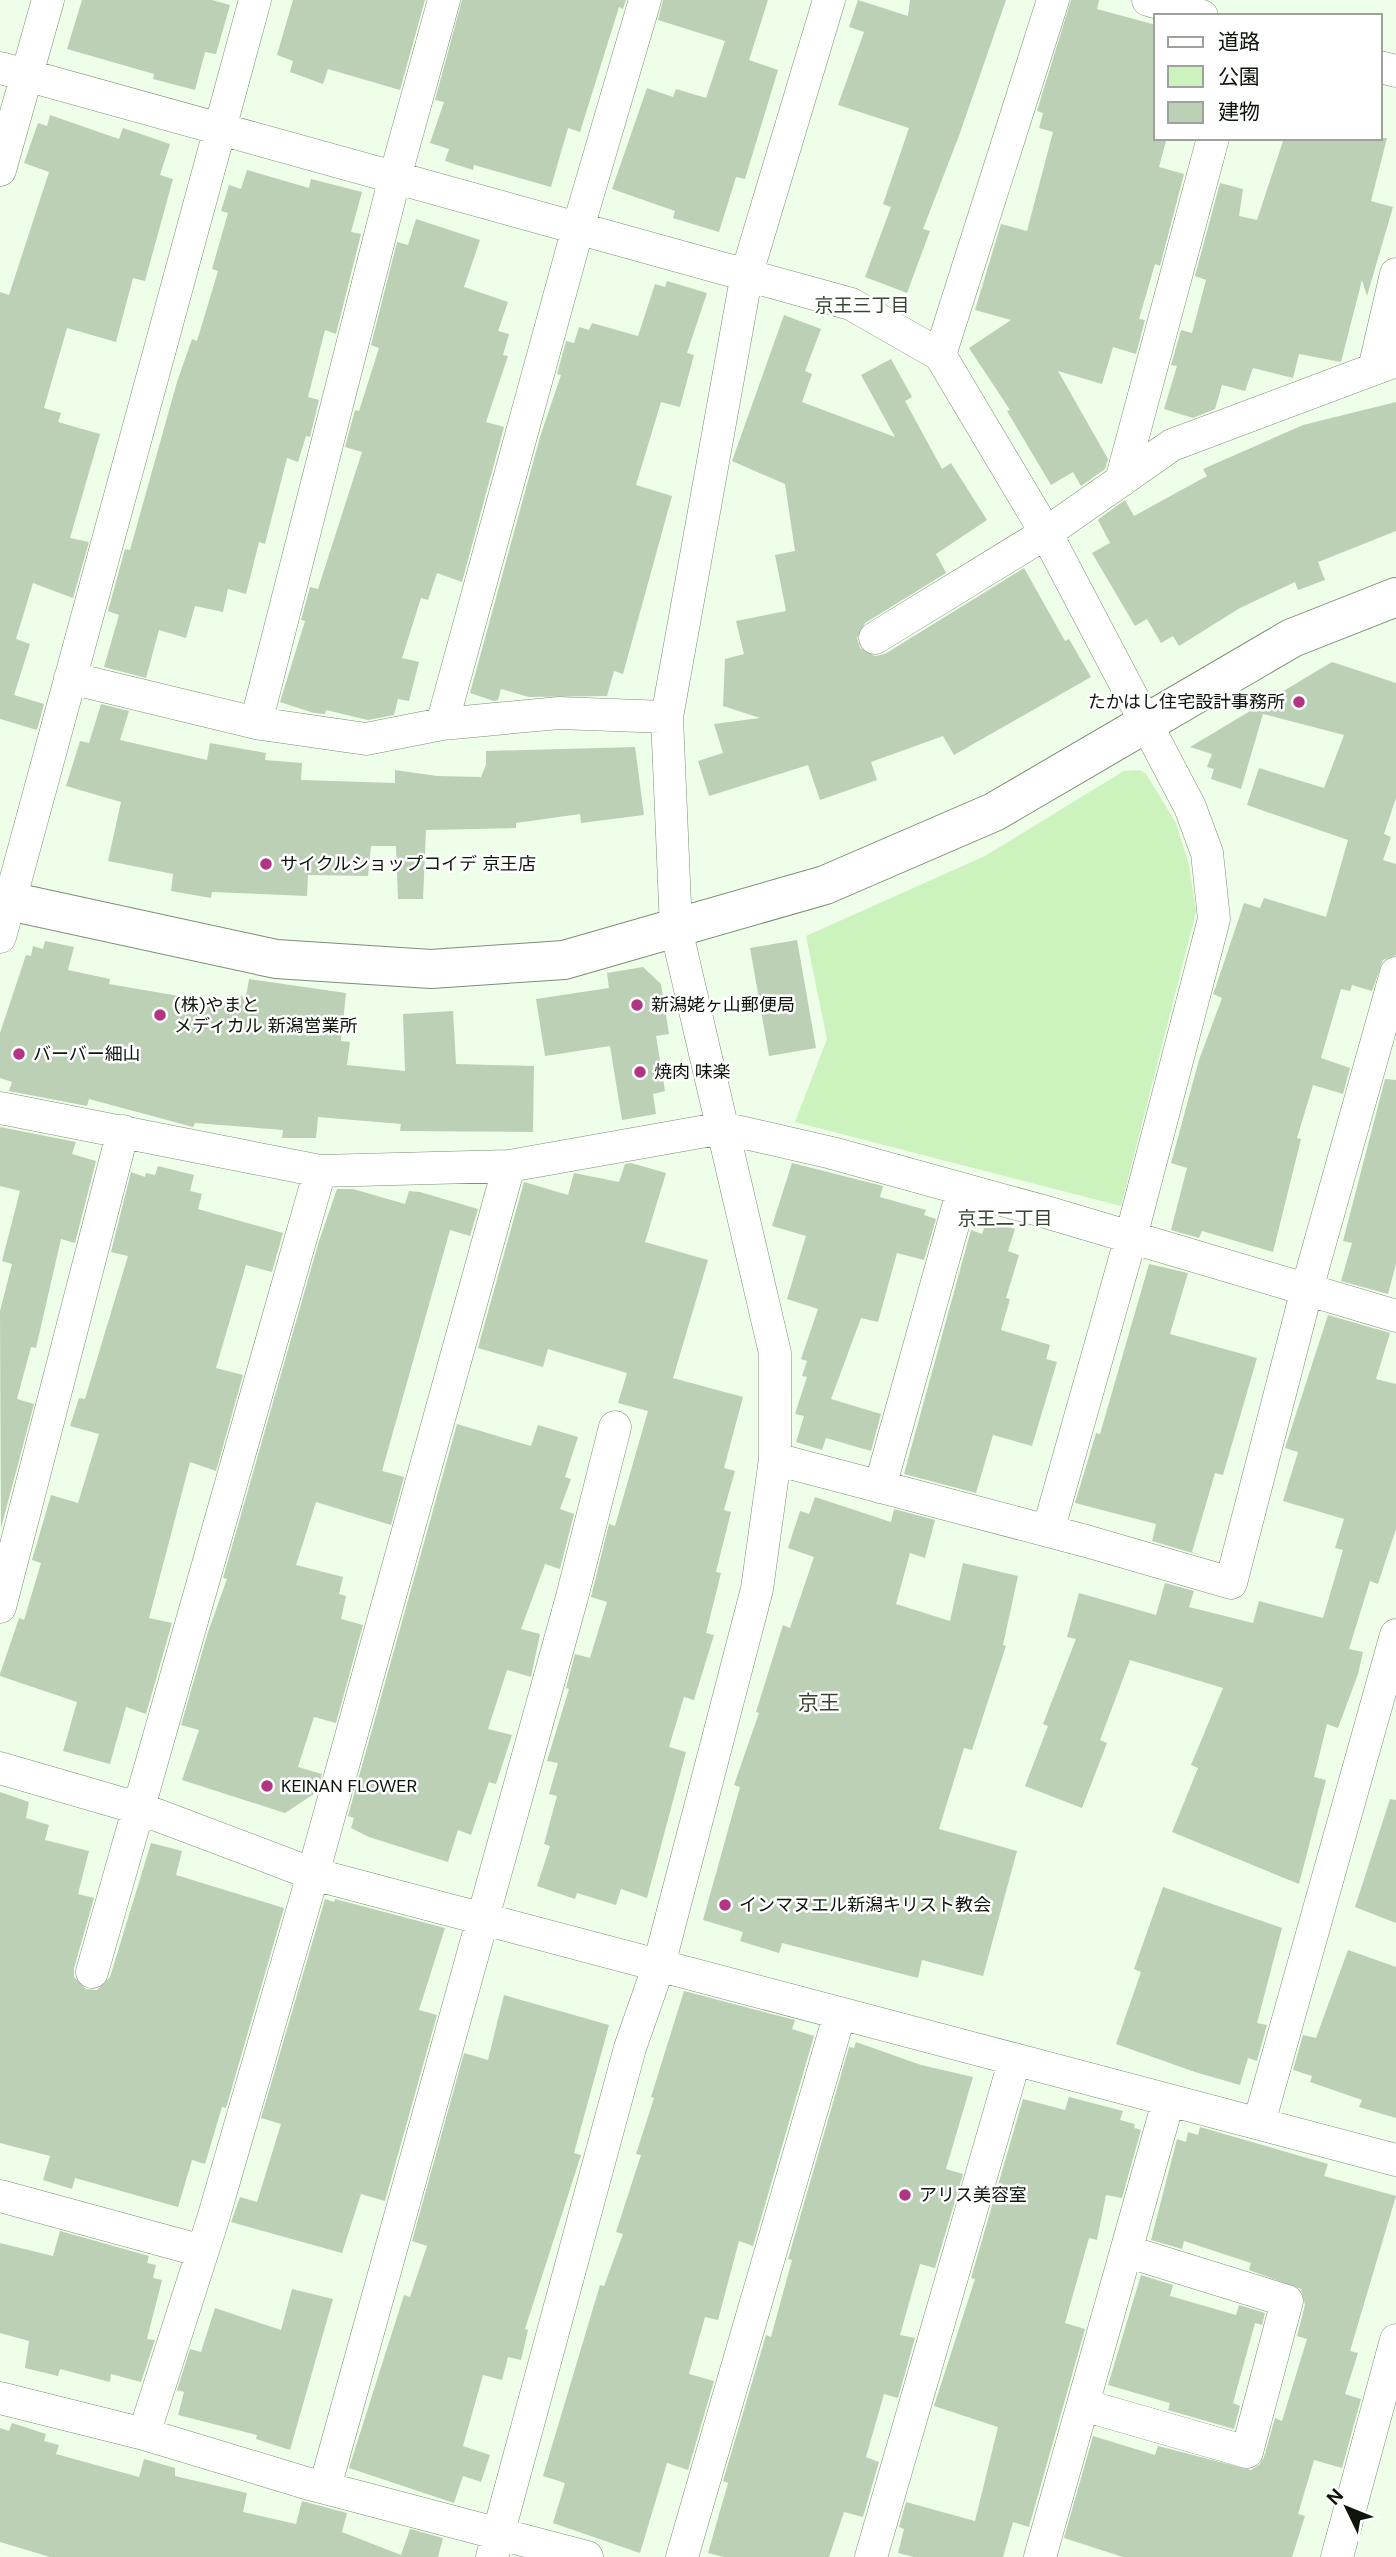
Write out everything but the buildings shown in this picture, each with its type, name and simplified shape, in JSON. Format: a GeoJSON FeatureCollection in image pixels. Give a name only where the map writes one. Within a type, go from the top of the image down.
{"type":"FeatureCollection","features":[{"type":"Feature","properties":{"kind":"street"},"geometry":{"type":"LineString","coordinates":[[0,170],[14,72],[48,0]]}},
{"type":"Feature","properties":{"kind":"street"},"geometry":{"type":"LineString","coordinates":[[255,0],[222,131],[3,913],[276,959],[431,969],[564,960],[825,885],[982,818],[1146,726],[1292,638],[1396,597]]}},
{"type":"Feature","properties":{"kind":"street"},"geometry":{"type":"LineString","coordinates":[[256,723],[395,177],[444,0]]}},
{"type":"Feature","properties":{"kind":"street"},"geometry":{"type":"LineString","coordinates":[[442,724],[578,228],[645,0]]}},
{"type":"Feature","properties":{"kind":"street"},"geometry":{"type":"LineString","coordinates":[[496,2545],[631,2048],[659,1965],[757,1589],[775,1459],[775,1353],[676,929],[667,717],[747,273],[829,0]]}},
{"type":"Feature","properties":{"kind":"street"},"geometry":{"type":"LineString","coordinates":[[940,355],[1053,0]]}},
{"type":"Feature","properties":{"kind":"street"},"geometry":{"type":"LineString","coordinates":[[1148,0],[1195,14]]}},
{"type":"Feature","properties":{"kind":"street"},"geometry":{"type":"LineString","coordinates":[[14,72],[851,304],[940,355],[966,405],[1046,533],[1190,807],[1207,853],[1214,919],[1131,1237],[1048,1531]]}},
{"type":"Feature","properties":{"kind":"street"},"geometry":{"type":"LineString","coordinates":[[1121,481],[1212,140]]}},
{"type":"Feature","properties":{"kind":"street"},"geometry":{"type":"LineString","coordinates":[[875,638],[1046,533],[1172,445],[1385,365],[1396,274]]}},
{"type":"Feature","properties":{"kind":"street"},"geometry":{"type":"LineString","coordinates":[[70,677],[256,723],[366,739],[442,724],[559,713],[667,717]]}},
{"type":"Feature","properties":{"kind":"street"},"geometry":{"type":"LineString","coordinates":[[775,1459],[1048,1531],[1231,1583],[1307,1289],[1396,973]]}},
{"type":"Feature","properties":{"kind":"street"},"geometry":{"type":"LineString","coordinates":[[0,1108],[320,1171],[509,1166],[723,1128],[963,1189],[1396,1316]]}},
{"type":"Feature","properties":{"kind":"street"},"geometry":{"type":"LineString","coordinates":[[0,1607],[124,1131]]}},
{"type":"Feature","properties":{"kind":"street"},"geometry":{"type":"LineString","coordinates":[[144,2434],[202,2251],[313,1874],[509,1166]]}},
{"type":"Feature","properties":{"kind":"street"},"geometry":{"type":"LineString","coordinates":[[92,1972],[141,1809],[320,1171]]}},
{"type":"Feature","properties":{"kind":"street"},"geometry":{"type":"LineString","coordinates":[[880,1487],[963,1189]]}},
{"type":"Feature","properties":{"kind":"street"},"geometry":{"type":"LineString","coordinates":[[325,2487],[484,1919],[572,1597],[615,1427]]}},
{"type":"Feature","properties":{"kind":"street"},"geometry":{"type":"LineString","coordinates":[[1259,2123],[1396,1635]]}},
{"type":"Feature","properties":{"kind":"street"},"geometry":{"type":"LineString","coordinates":[[0,1768],[141,1809],[313,1874],[1396,2161]]}},
{"type":"Feature","properties":{"kind":"street"},"geometry":{"type":"LineString","coordinates":[[682,2557],[840,2013]]}},
{"type":"Feature","properties":{"kind":"street"},"geometry":{"type":"LineString","coordinates":[[872,2557],[1015,2059]]}},
{"type":"Feature","properties":{"kind":"street"},"geometry":{"type":"LineString","coordinates":[[1040,2557],[1168,2102]]}},
{"type":"Feature","properties":{"kind":"street"},"geometry":{"type":"LineString","coordinates":[[0,2196],[202,2251]]}},
{"type":"Feature","properties":{"kind":"street"},"geometry":{"type":"LineString","coordinates":[[1083,2405],[1247,2452],[1287,2301],[1126,2251]]}},
{"type":"Feature","properties":{"kind":"street"},"geometry":{"type":"LineString","coordinates":[[1337,2557],[1396,2340]]}},
{"type":"Feature","properties":{"kind":"street"},"geometry":{"type":"LineString","coordinates":[[0,2398],[144,2434],[325,2487],[496,2545],[587,2557]]}},
{"type":"Feature","properties":{"kind":"green space"},"geometry":{"type":"Polygon","coordinates":[[[1140,770],[1146,774],[1176,823],[1189,865],[1196,912],[1121,1206],[795,1122],[827,1039],[806,936],[985,856],[1124,771],[1140,770]]]}},
{"type":"Feature","properties":{"kind":"place","name":"たかはし住宅設計事務所"},"geometry":{"type":"Point","coordinates":[1299,702]}},
{"type":"Feature","properties":{"kind":"place","name":"サイクルショップコイデ 京王店"},"geometry":{"type":"Point","coordinates":[266,864]}},
{"type":"Feature","properties":{"kind":"place","name":"新潟姥ヶ山郵便局"},"geometry":{"type":"Point","coordinates":[637,1005]}},
{"type":"Feature","properties":{"kind":"place","name":"(株)やまと メディカル 新潟営業所"},"geometry":{"type":"Point","coordinates":[160,1015]}},
{"type":"Feature","properties":{"kind":"place","name":"バーバー細山"},"geometry":{"type":"Point","coordinates":[19,1054]}},
{"type":"Feature","properties":{"kind":"place","name":"焼肉 味楽"},"geometry":{"type":"Point","coordinates":[640,1072]}},
{"type":"Feature","properties":{"kind":"place","name":"KEINAN FLOWER"},"geometry":{"type":"Point","coordinates":[267,1786]}},
{"type":"Feature","properties":{"kind":"place","name":"インマヌエル新潟キリスト教会"},"geometry":{"type":"Point","coordinates":[725,1905]}},
{"type":"Feature","properties":{"kind":"place","name":"アリス美容室"},"geometry":{"type":"Point","coordinates":[905,2195]}},
{"type":"Feature","properties":{"kind":"district","name":"京王三丁目"},"geometry":{"type":"Point","coordinates":[862,305]}},
{"type":"Feature","properties":{"kind":"district","name":"京王二丁目"},"geometry":{"type":"Point","coordinates":[1005,1218]}},
{"type":"Feature","properties":{"kind":"district","name":"京王"},"geometry":{"type":"Point","coordinates":[819,1703]}}]}
